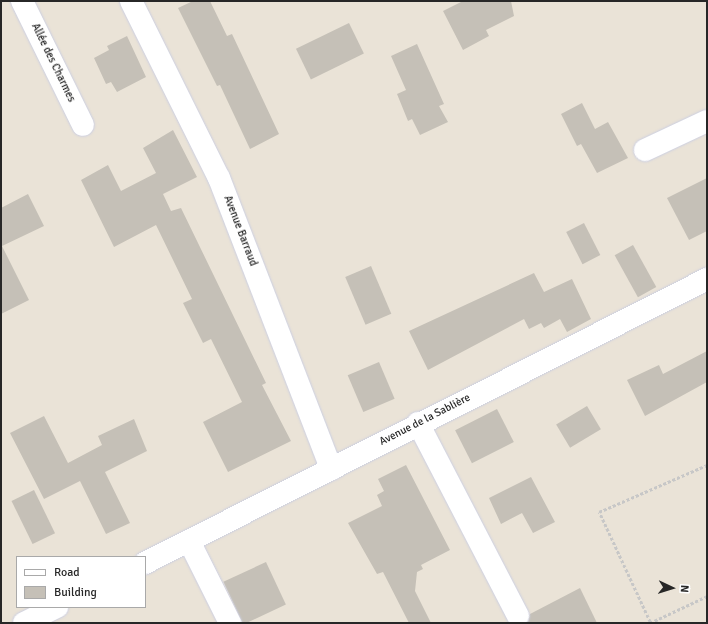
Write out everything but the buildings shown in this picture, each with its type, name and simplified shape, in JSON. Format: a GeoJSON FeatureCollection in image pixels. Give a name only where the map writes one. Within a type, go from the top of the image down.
{"type":"FeatureCollection","features":[{"type":"Feature","properties":{"kind":"street","name":"Allée des Charmes"},"geometry":{"type":"LineString","coordinates":[[22,1],[83,125]]}},
{"type":"Feature","properties":{"kind":"street","name":"Avenue Barraud"},"geometry":{"type":"LineString","coordinates":[[131,1],[219,178],[331,468]]}},
{"type":"Feature","properties":{"kind":"street"},"geometry":{"type":"LineString","coordinates":[[645,150],[707,121]]}},
{"type":"Feature","properties":{"kind":"street","name":"Avenue de la Sablière"},"geometry":{"type":"LineString","coordinates":[[146,563],[418,423],[707,279]]}},
{"type":"Feature","properties":{"kind":"street"},"geometry":{"type":"LineString","coordinates":[[418,423],[518,616]]}},
{"type":"Feature","properties":{"kind":"street"},"geometry":{"type":"LineString","coordinates":[[190,541],[230,623]]}},
{"type":"Feature","properties":{"kind":"street"},"geometry":{"type":"LineString","coordinates":[[24,623],[55,608]]}},
{"type":"Feature","properties":{"kind":"path"},"geometry":{"type":"LineString","coordinates":[[707,465],[599,512],[650,623],[707,596]]}}]}
